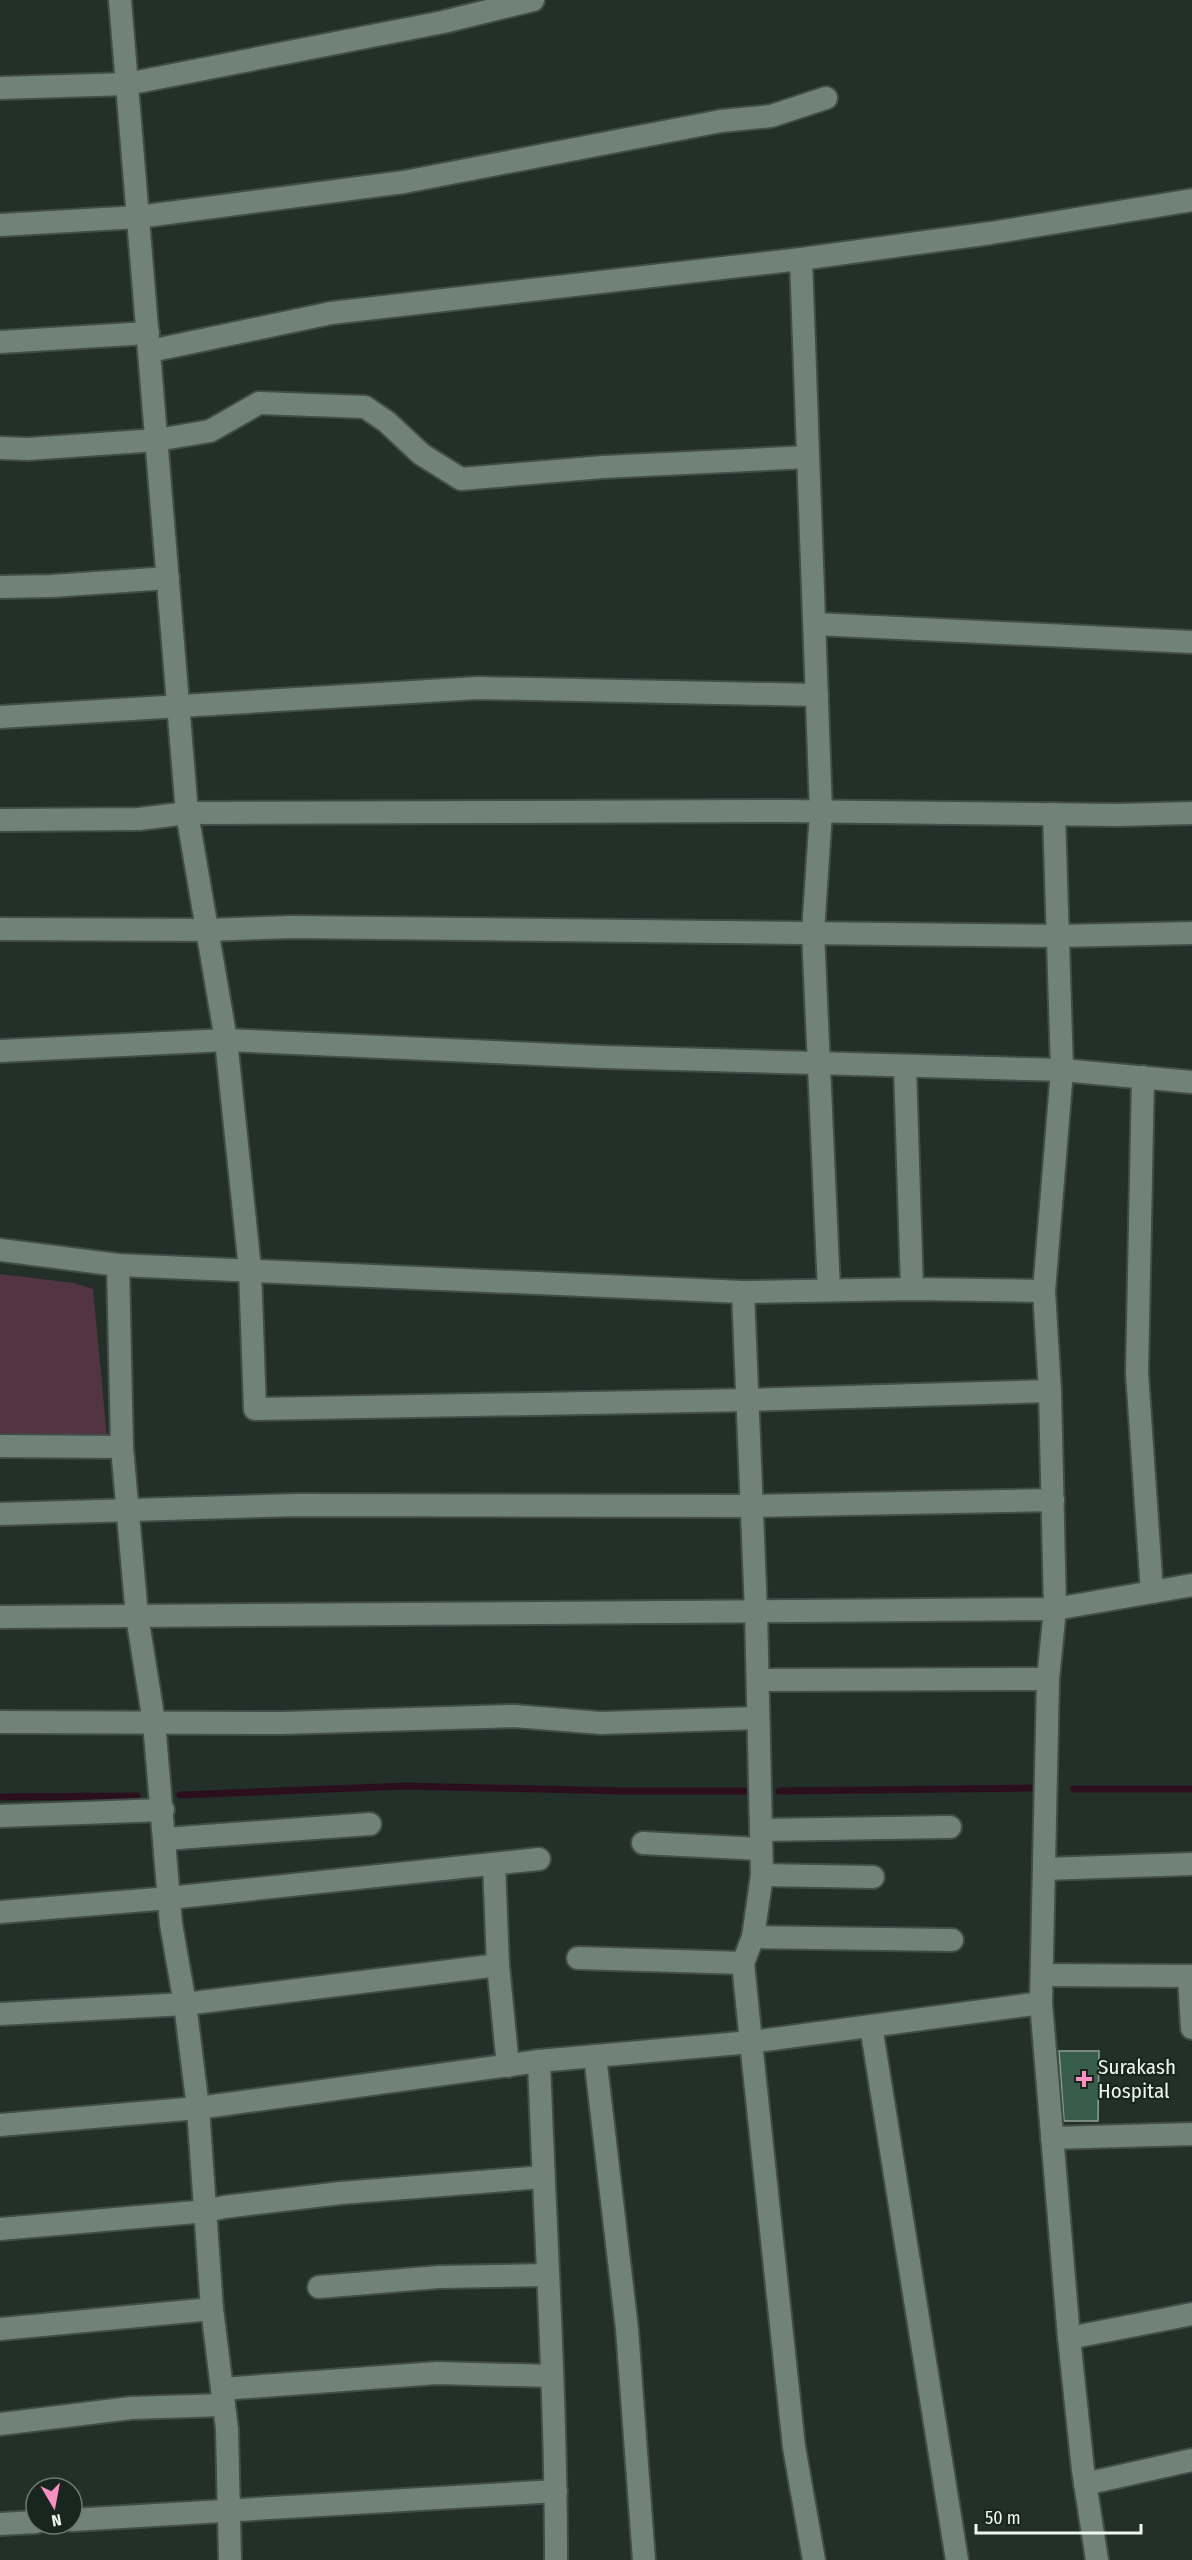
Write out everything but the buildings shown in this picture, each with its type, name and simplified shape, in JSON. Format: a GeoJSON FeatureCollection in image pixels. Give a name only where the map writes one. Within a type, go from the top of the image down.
{"type":"FeatureCollection","features":[{"type":"Feature","properties":{"kind":"street"},"geometry":{"type":"LineString","coordinates":[[0,88],[127,84],[443,21],[533,0]]}},
{"type":"Feature","properties":{"kind":"street"},"geometry":{"type":"LineString","coordinates":[[123,3],[127,84],[187,813],[226,1040],[250,1269],[255,1409],[748,1400],[1050,1391]]}},
{"type":"Feature","properties":{"kind":"street"},"geometry":{"type":"LineString","coordinates":[[0,225],[138,217],[404,183],[721,121],[771,116],[826,98]]}},
{"type":"Feature","properties":{"kind":"street"},"geometry":{"type":"LineString","coordinates":[[0,342],[149,342],[331,313],[801,259],[991,233],[1192,200]]}},
{"type":"Feature","properties":{"kind":"street"},"geometry":{"type":"LineString","coordinates":[[801,259],[821,812],[813,932],[821,1064],[829,1290]]}},
{"type":"Feature","properties":{"kind":"street"},"geometry":{"type":"LineString","coordinates":[[0,448],[28,449],[157,440],[210,431],[259,403],[365,407],[387,422],[421,454],[461,478],[603,467],[808,457]]}},
{"type":"Feature","properties":{"kind":"street"},"geometry":{"type":"LineString","coordinates":[[0,587],[168,578]]}},
{"type":"Feature","properties":{"kind":"street"},"geometry":{"type":"LineString","coordinates":[[815,624],[1192,642]]}},
{"type":"Feature","properties":{"kind":"street"},"geometry":{"type":"LineString","coordinates":[[0,717],[478,688],[817,695]]}},
{"type":"Feature","properties":{"kind":"street"},"geometry":{"type":"LineString","coordinates":[[0,820],[139,819],[187,813],[1192,813]]}},
{"type":"Feature","properties":{"kind":"street"},"geometry":{"type":"LineString","coordinates":[[1054,814],[1062,1070],[1044,1291],[1050,1391],[1055,1609],[1048,1679],[1041,2003],[1069,2338],[1085,2484],[1097,2560]]}},
{"type":"Feature","properties":{"kind":"street"},"geometry":{"type":"LineString","coordinates":[[0,928],[207,930],[293,927],[1059,936],[1192,933]]}},
{"type":"Feature","properties":{"kind":"street"},"geometry":{"type":"LineString","coordinates":[[0,1051],[226,1040],[591,1056],[1062,1070],[1192,1082]]}},
{"type":"Feature","properties":{"kind":"street"},"geometry":{"type":"LineString","coordinates":[[905,1066],[912,1289]]}},
{"type":"Feature","properties":{"kind":"street"},"geometry":{"type":"LineString","coordinates":[[1143,1077],[1137,1373],[1152,1592]]}},
{"type":"Feature","properties":{"kind":"street"},"geometry":{"type":"LineString","coordinates":[[0,1250],[118,1265],[743,1292],[912,1289],[1044,1291]]}},
{"type":"Feature","properties":{"kind":"street"},"geometry":{"type":"LineString","coordinates":[[118,1265],[122,1447],[137,1616],[154,1722],[169,1898],[198,2108],[207,2211],[212,2309],[223,2397],[230,2560]]}},
{"type":"Feature","properties":{"kind":"street"},"geometry":{"type":"LineString","coordinates":[[743,1292],[756,1611],[762,1875],[753,1937],[743,1963],[794,2447],[814,2560]]}},
{"type":"Feature","properties":{"kind":"street"},"geometry":{"type":"LineString","coordinates":[[0,1446],[122,1447]]}},
{"type":"Feature","properties":{"kind":"street"},"geometry":{"type":"LineString","coordinates":[[0,1514],[299,1505],[752,1506],[1053,1500]]}},
{"type":"Feature","properties":{"kind":"street"},"geometry":{"type":"LineString","coordinates":[[0,1617],[1055,1609],[1192,1585]]}},
{"type":"Feature","properties":{"kind":"street"},"geometry":{"type":"LineString","coordinates":[[758,1680],[1048,1679]]}},
{"type":"Feature","properties":{"kind":"street"},"geometry":{"type":"LineString","coordinates":[[0,1722],[282,1723],[514,1716],[601,1723],[759,1718]]}},
{"type":"Feature","properties":{"kind":"street"},"geometry":{"type":"LineString","coordinates":[[0,1816],[163,1810]]}},
{"type":"Feature","properties":{"kind":"street"},"geometry":{"type":"LineString","coordinates":[[165,1839],[370,1824]]}},
{"type":"Feature","properties":{"kind":"street"},"geometry":{"type":"LineString","coordinates":[[643,1844],[950,1827]]}},
{"type":"Feature","properties":{"kind":"street"},"geometry":{"type":"LineString","coordinates":[[0,1912],[169,1898],[538,1859]]}},
{"type":"Feature","properties":{"kind":"street"},"geometry":{"type":"LineString","coordinates":[[494,1864],[498,1965],[508,2066]]}},
{"type":"Feature","properties":{"kind":"street"},"geometry":{"type":"LineString","coordinates":[[1044,1869],[1192,1864]]}},
{"type":"Feature","properties":{"kind":"street"},"geometry":{"type":"LineString","coordinates":[[762,1875],[873,1877]]}},
{"type":"Feature","properties":{"kind":"street"},"geometry":{"type":"LineString","coordinates":[[753,1937],[952,1940]]}},
{"type":"Feature","properties":{"kind":"street"},"geometry":{"type":"LineString","coordinates":[[578,1958],[743,1963]]}},
{"type":"Feature","properties":{"kind":"street"},"geometry":{"type":"LineString","coordinates":[[0,2014],[185,2004],[498,1965]]}},
{"type":"Feature","properties":{"kind":"street"},"geometry":{"type":"LineString","coordinates":[[1041,1975],[1191,1976],[1192,2028]]}},
{"type":"Feature","properties":{"kind":"street"},"geometry":{"type":"LineString","coordinates":[[0,2125],[198,2108],[538,2061],[751,2042],[1041,2003]]}},
{"type":"Feature","properties":{"kind":"street"},"geometry":{"type":"LineString","coordinates":[[870,2026],[957,2560]]}},
{"type":"Feature","properties":{"kind":"street"},"geometry":{"type":"LineString","coordinates":[[595,2056],[627,2329],[644,2560]]}},
{"type":"Feature","properties":{"kind":"street"},"geometry":{"type":"LineString","coordinates":[[538,2061],[552,2376],[556,2560]]}},
{"type":"Feature","properties":{"kind":"street"},"geometry":{"type":"LineString","coordinates":[[1052,2138],[1192,2134]]}},
{"type":"Feature","properties":{"kind":"street"},"geometry":{"type":"LineString","coordinates":[[0,2229],[207,2211],[341,2193],[543,2177]]}},
{"type":"Feature","properties":{"kind":"street"},"geometry":{"type":"LineString","coordinates":[[319,2287],[440,2277],[546,2276]]}},
{"type":"Feature","properties":{"kind":"street"},"geometry":{"type":"LineString","coordinates":[[0,2329],[212,2309]]}},
{"type":"Feature","properties":{"kind":"street"},"geometry":{"type":"LineString","coordinates":[[1069,2338],[1192,2314]]}},
{"type":"Feature","properties":{"kind":"street"},"geometry":{"type":"LineString","coordinates":[[0,2424],[437,2373],[552,2376]]}},
{"type":"Feature","properties":{"kind":"street"},"geometry":{"type":"LineString","coordinates":[[1085,2484],[1192,2460]]}},
{"type":"Feature","properties":{"kind":"street"},"geometry":{"type":"LineString","coordinates":[[84,2519],[556,2491]]}},
{"type":"Feature","properties":{"kind":"street"},"geometry":{"type":"LineString","coordinates":[[0,2523],[24,2522]]}},
{"type":"Feature","properties":{"kind":"shaded area"},"geometry":{"type":"Polygon","coordinates":[[[0,1274],[74,1283],[93,1289],[107,1437],[0,1437],[0,1274]]]}},
{"type":"Feature","properties":{"kind":"waterway"},"geometry":{"type":"LineString","coordinates":[[180,1795],[406,1786],[622,1791],[744,1791]]}},
{"type":"Feature","properties":{"kind":"waterway"},"geometry":{"type":"LineString","coordinates":[[779,1791],[1033,1788]]}},
{"type":"Feature","properties":{"kind":"waterway"},"geometry":{"type":"LineString","coordinates":[[1074,1789],[1192,1789]]}},
{"type":"Feature","properties":{"kind":"waterway"},"geometry":{"type":"LineString","coordinates":[[0,1797],[137,1796]]}},
{"type":"Feature","properties":{"kind":"place","name":"Surakash Hospital"},"geometry":{"type":"Point","coordinates":[1084,2079]}}]}
